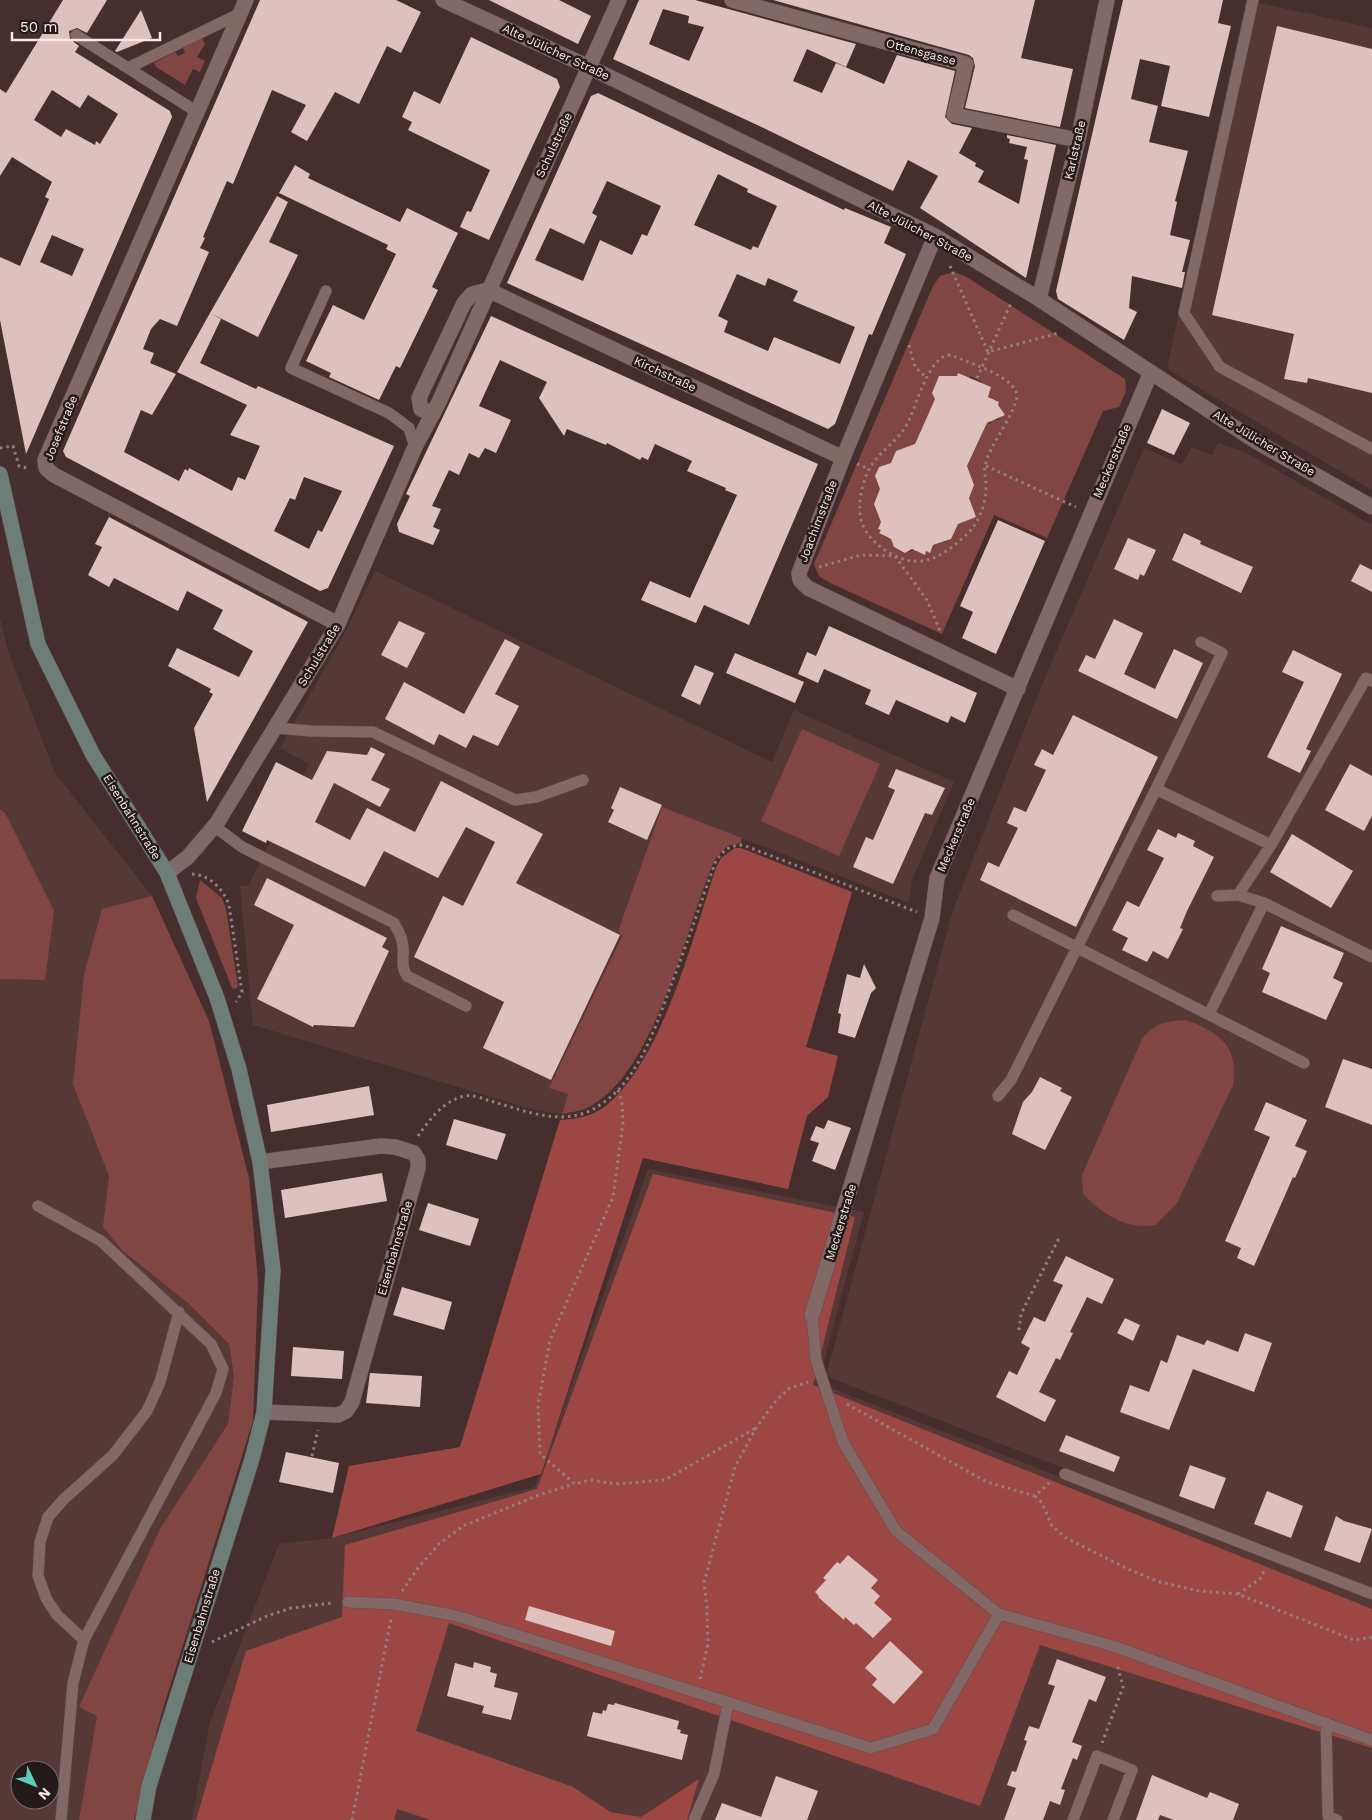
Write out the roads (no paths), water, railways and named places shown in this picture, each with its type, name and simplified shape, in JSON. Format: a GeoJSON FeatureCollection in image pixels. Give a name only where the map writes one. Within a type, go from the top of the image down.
{"type":"FeatureCollection","features":[{"type":"Feature","properties":{"kind":"street","name":"Alte Jülicher Straße"},"geometry":{"type":"LineString","coordinates":[[443,0],[589,67],[934,236],[1082,326],[1257,442],[1372,507]]}},
{"type":"Feature","properties":{"kind":"street","name":"Schulstraße"},"geometry":{"type":"LineString","coordinates":[[167,873],[188,857],[214,826],[276,728],[338,624],[415,447],[433,414],[421,409],[419,398],[464,303],[472,294],[488,290],[619,0]]}},
{"type":"Feature","properties":{"kind":"street","name":"Ottensgasse"},"geometry":{"type":"LineString","coordinates":[[732,0],[966,64],[954,114],[1078,140]]}},
{"type":"Feature","properties":{"kind":"street","name":"Karlstraße"},"geometry":{"type":"LineString","coordinates":[[1039,299],[1078,140],[1108,0]]}},
{"type":"Feature","properties":{"kind":"street","name":"Josefstraße"},"geometry":{"type":"LineString","coordinates":[[244,6],[45,460],[46,468],[54,475],[338,624]]}},
{"type":"Feature","properties":{"kind":"street","name":"Joachimstraße"},"geometry":{"type":"LineString","coordinates":[[934,236],[842,458],[801,563],[800,580],[808,588],[1018,689]]}},
{"type":"Feature","properties":{"kind":"street","name":"Kirchstraße"},"geometry":{"type":"LineString","coordinates":[[488,290],[842,458]]}},
{"type":"Feature","properties":{"kind":"street","name":"Meckerstraße"},"geometry":{"type":"LineString","coordinates":[[812,1315],[932,918],[937,878],[1151,372]]}},
{"type":"Feature","properties":{"kind":"street","name":"Eisenbahnstraße"},"geometry":{"type":"LineString","coordinates":[[0,474],[38,644],[93,756],[167,873],[188,921],[224,1020],[239,1069],[260,1162],[273,1270],[264,1412],[252,1459],[149,1786],[143,1820]]}},
{"type":"Feature","properties":{"kind":"street","name":"Eisenbahnstraße"},"geometry":{"type":"LineString","coordinates":[[260,1162],[381,1146],[408,1150],[414,1153],[418,1160],[418,1168],[352,1402],[346,1411],[338,1416],[264,1412]]}},
{"type":"Feature","properties":{"kind":"lane"},"geometry":{"type":"LineString","coordinates":[[1253,0],[1184,312],[1220,367],[1372,449]]}},
{"type":"Feature","properties":{"kind":"lane","name":"Josefstraße"},"geometry":{"type":"LineString","coordinates":[[128,68],[244,6]]}},
{"type":"Feature","properties":{"kind":"lane"},"geometry":{"type":"LineString","coordinates":[[76,35],[198,112]]}},
{"type":"Feature","properties":{"kind":"lane"},"geometry":{"type":"LineString","coordinates":[[326,292],[291,368],[389,413],[409,428],[415,447]]}},
{"type":"Feature","properties":{"kind":"lane"},"geometry":{"type":"LineString","coordinates":[[998,1096],[1012,1080],[1222,653],[1201,642]]}},
{"type":"Feature","properties":{"kind":"lane"},"geometry":{"type":"LineString","coordinates":[[1238,895],[1271,845],[1366,678],[1372,681]]}},
{"type":"Feature","properties":{"kind":"lane"},"geometry":{"type":"LineString","coordinates":[[276,728],[373,732],[515,800],[536,797],[583,780]]}},
{"type":"Feature","properties":{"kind":"lane"},"geometry":{"type":"LineString","coordinates":[[1156,789],[1271,845]]}},
{"type":"Feature","properties":{"kind":"lane"},"geometry":{"type":"LineString","coordinates":[[214,826],[242,847],[394,923],[403,943],[401,960],[403,970],[407,976],[466,1006]]}},
{"type":"Feature","properties":{"kind":"lane"},"geometry":{"type":"LineString","coordinates":[[1217,896],[1238,895],[1264,903],[1372,957]]}},
{"type":"Feature","properties":{"kind":"lane"},"geometry":{"type":"LineString","coordinates":[[1209,1014],[1264,903]]}},
{"type":"Feature","properties":{"kind":"lane"},"geometry":{"type":"LineString","coordinates":[[1013,915],[1304,1063]]}},
{"type":"Feature","properties":{"kind":"lane"},"geometry":{"type":"LineString","coordinates":[[38,1206],[101,1241],[211,1344],[223,1369],[216,1393],[84,1640],[73,1683],[61,1820]]}},
{"type":"Feature","properties":{"kind":"lane"},"geometry":{"type":"LineString","coordinates":[[84,1640],[57,1615],[46,1598],[38,1576],[40,1542],[48,1517],[64,1498],[114,1456],[147,1411],[160,1382],[179,1312]]}},
{"type":"Feature","properties":{"kind":"lane"},"geometry":{"type":"LineString","coordinates":[[812,1315],[816,1360],[844,1442],[896,1531],[999,1614],[1113,1646],[1372,1740]]}},
{"type":"Feature","properties":{"kind":"lane"},"geometry":{"type":"LineString","coordinates":[[1065,1474],[1372,1594]]}},
{"type":"Feature","properties":{"kind":"lane"},"geometry":{"type":"LineString","coordinates":[[348,1602],[394,1604],[457,1616],[728,1704],[871,1748],[933,1729],[999,1614]]}},
{"type":"Feature","properties":{"kind":"lane"},"geometry":{"type":"LineString","coordinates":[[694,1820],[714,1774],[728,1704]]}},
{"type":"Feature","properties":{"kind":"lane"},"geometry":{"type":"LineString","coordinates":[[1326,1723],[1331,1819]]}},
{"type":"Feature","properties":{"kind":"lane"},"geometry":{"type":"LineString","coordinates":[[1072,1820],[1097,1756],[1132,1770],[1113,1820]]}}]}
